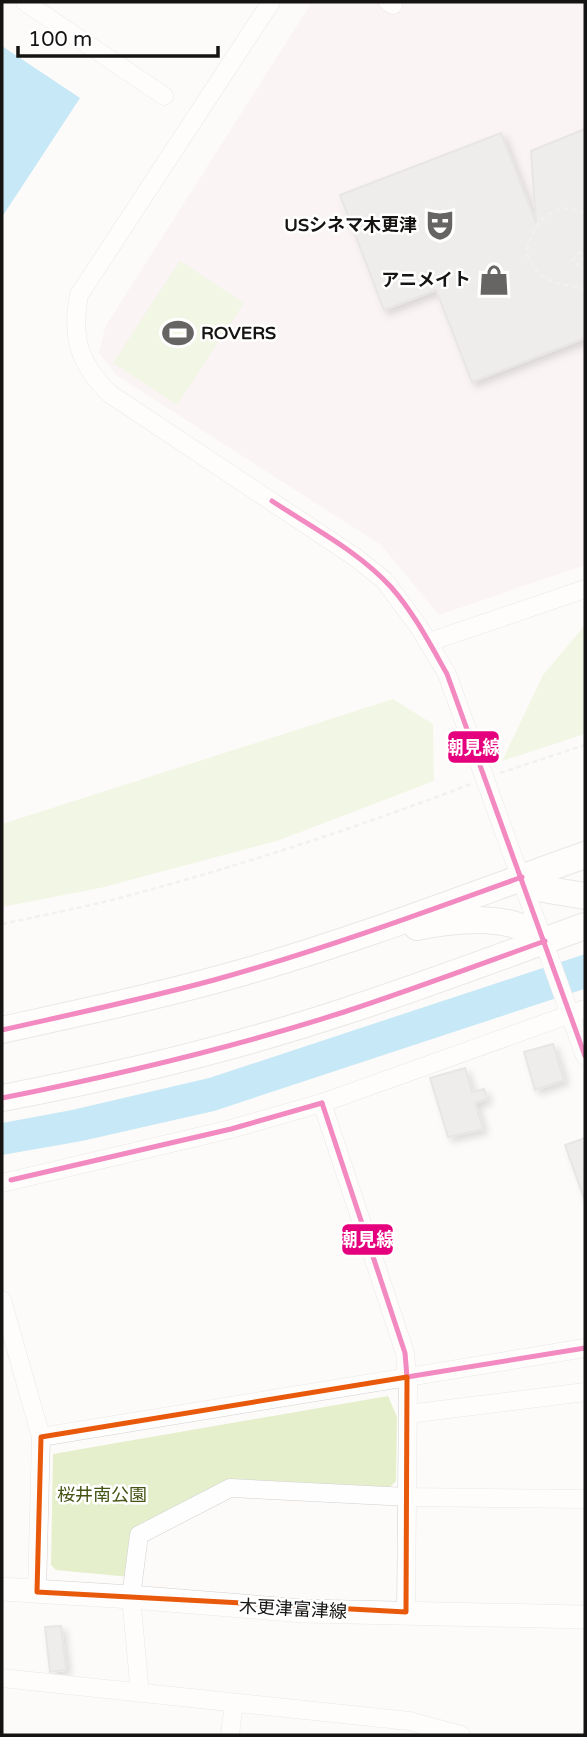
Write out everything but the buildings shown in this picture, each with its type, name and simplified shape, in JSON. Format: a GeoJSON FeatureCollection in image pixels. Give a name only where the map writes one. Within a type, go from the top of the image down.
{"type":"FeatureCollection","features":[{"type":"Feature","properties":{"kind":"highway"},"geometry":{"type":"LineString","coordinates":[[292,957],[585,855]]}},
{"type":"Feature","properties":{"kind":"highway"},"geometry":{"type":"LineString","coordinates":[[522,877],[537,888],[585,896]]}},
{"type":"Feature","properties":{"kind":"highway"},"geometry":{"type":"LineString","coordinates":[[2,1030],[139,999],[292,957],[448,922],[513,925],[535,932],[545,941]]}},
{"type":"Feature","properties":{"kind":"highway"},"geometry":{"type":"LineString","coordinates":[[2,1098],[97,1078],[264,1036],[344,1011],[585,926]]}},
{"type":"Feature","properties":{"kind":"main road","name":"木更津富津線"},"geometry":{"type":"LineString","coordinates":[[2,1589],[304,1611],[585,1617]]}},
{"type":"Feature","properties":{"kind":"street"},"geometry":{"type":"LineString","coordinates":[[25,2],[164,96]]}},
{"type":"Feature","properties":{"kind":"street"},"geometry":{"type":"LineString","coordinates":[[271,2],[79,295],[75,318],[76,335],[87,366],[96,381],[110,394],[355,556],[384,580],[429,642],[447,674],[545,941],[578,1011],[585,1056]]}},
{"type":"Feature","properties":{"kind":"street"},"geometry":{"type":"LineString","coordinates":[[429,642],[585,589]]}},
{"type":"Feature","properties":{"kind":"street"},"geometry":{"type":"LineString","coordinates":[[2,1183],[231,1129],[322,1102],[578,1011]]}},
{"type":"Feature","properties":{"kind":"street"},"geometry":{"type":"LineString","coordinates":[[322,1102],[405,1353],[408,1414],[405,1612]]}},
{"type":"Feature","properties":{"kind":"street"},"geometry":{"type":"LineString","coordinates":[[2,1300],[41,1437],[37,1592]]}},
{"type":"Feature","properties":{"kind":"street"},"geometry":{"type":"LineString","coordinates":[[41,1437],[585,1348]]}},
{"type":"Feature","properties":{"kind":"street"},"geometry":{"type":"LineString","coordinates":[[408,1414],[585,1392]]}},
{"type":"Feature","properties":{"kind":"street"},"geometry":{"type":"LineString","coordinates":[[140,1693],[131,1597],[139,1535],[230,1488],[408,1497],[585,1499]]}},
{"type":"Feature","properties":{"kind":"street"},"geometry":{"type":"LineString","coordinates":[[2,1678],[409,1721],[461,1735]]}},
{"type":"Feature","properties":{"kind":"street"},"geometry":{"type":"LineString","coordinates":[[230,1735],[234,1703]]}},
{"type":"Feature","properties":{"kind":"path"},"geometry":{"type":"LineString","coordinates":[[585,214],[574,209],[556,210],[543,216],[530,235],[526,253],[538,273],[552,282],[585,289]]}},
{"type":"Feature","properties":{"kind":"path"},"geometry":{"type":"LineString","coordinates":[[572,261],[585,248]]}},
{"type":"Feature","properties":{"kind":"path"},"geometry":{"type":"LineString","coordinates":[[576,266],[585,257]]}},
{"type":"Feature","properties":{"kind":"path"},"geometry":{"type":"LineString","coordinates":[[2,924],[125,897],[273,854],[585,745]]}},
{"type":"Feature","properties":{"kind":"highlighted area"},"geometry":{"type":"Polygon","coordinates":[[[407,1377],[406,1612],[37,1592],[41,1437],[407,1377]]]}},
{"type":"Feature","properties":{"kind":"shaded area"},"geometry":{"type":"Polygon","coordinates":[[[312,2],[585,2],[585,565],[439,615],[381,545],[116,375],[99,353],[105,327],[312,2]]]}},
{"type":"Feature","properties":{"kind":"green space","name":"ROVERS"},"geometry":{"type":"Polygon","coordinates":[[[180,261],[244,303],[177,405],[113,363],[180,261]]]}},
{"type":"Feature","properties":{"kind":"green space"},"geometry":{"type":"Polygon","coordinates":[[[585,625],[585,734],[502,761],[543,675],[585,625]]]}},
{"type":"Feature","properties":{"kind":"green space"},"geometry":{"type":"Polygon","coordinates":[[[393,699],[433,724],[434,781],[277,841],[100,888],[2,907],[2,824],[393,699]]]}},
{"type":"Feature","properties":{"kind":"green space","name":"桜井南公園"},"geometry":{"type":"Polygon","coordinates":[[[388,1396],[397,1417],[396,1481],[388,1489],[229,1485],[137,1534],[130,1577],[56,1570],[51,1565],[53,1454],[388,1396]]]}},
{"type":"Feature","properties":{"kind":"water"},"geometry":{"type":"Polygon","coordinates":[[[2,46],[80,98],[2,217],[2,46]]]}},
{"type":"Feature","properties":{"kind":"water"},"geometry":{"type":"Polygon","coordinates":[[[585,954],[584,989],[214,1111],[82,1141],[2,1155],[2,1123],[72,1110],[209,1078],[585,954]]]}},
{"type":"Feature","properties":{"kind":"transit line","name":"潮見線"},"geometry":{"type":"LineString","coordinates":[[272,501],[334,541],[378,574],[407,607],[447,674],[585,1056]]}},
{"type":"Feature","properties":{"kind":"transit line","name":"潮見線"},"geometry":{"type":"LineString","coordinates":[[2,1030],[161,994],[253,969],[369,932],[522,877]]}},
{"type":"Feature","properties":{"kind":"transit line","name":"潮見線"},"geometry":{"type":"LineString","coordinates":[[2,1098],[131,1070],[302,1025],[545,941]]}},
{"type":"Feature","properties":{"kind":"transit line","name":"潮見線"},"geometry":{"type":"LineString","coordinates":[[322,1103],[405,1353],[407,1377]]}},
{"type":"Feature","properties":{"kind":"transit line","name":"潮見線"},"geometry":{"type":"LineString","coordinates":[[11,1180],[231,1129],[322,1103]]}},
{"type":"Feature","properties":{"kind":"transit line","name":"潮見線"},"geometry":{"type":"LineString","coordinates":[[407,1377],[585,1348]]}},
{"type":"Feature","properties":{"kind":"place","name":"USシネマ木更津"},"geometry":{"type":"Point","coordinates":[440,225]}},
{"type":"Feature","properties":{"kind":"place","name":"アニメイト"},"geometry":{"type":"Point","coordinates":[494,280]}},
{"type":"Feature","properties":{"kind":"place","name":"ROVERS"},"geometry":{"type":"Point","coordinates":[178,333]}}]}
